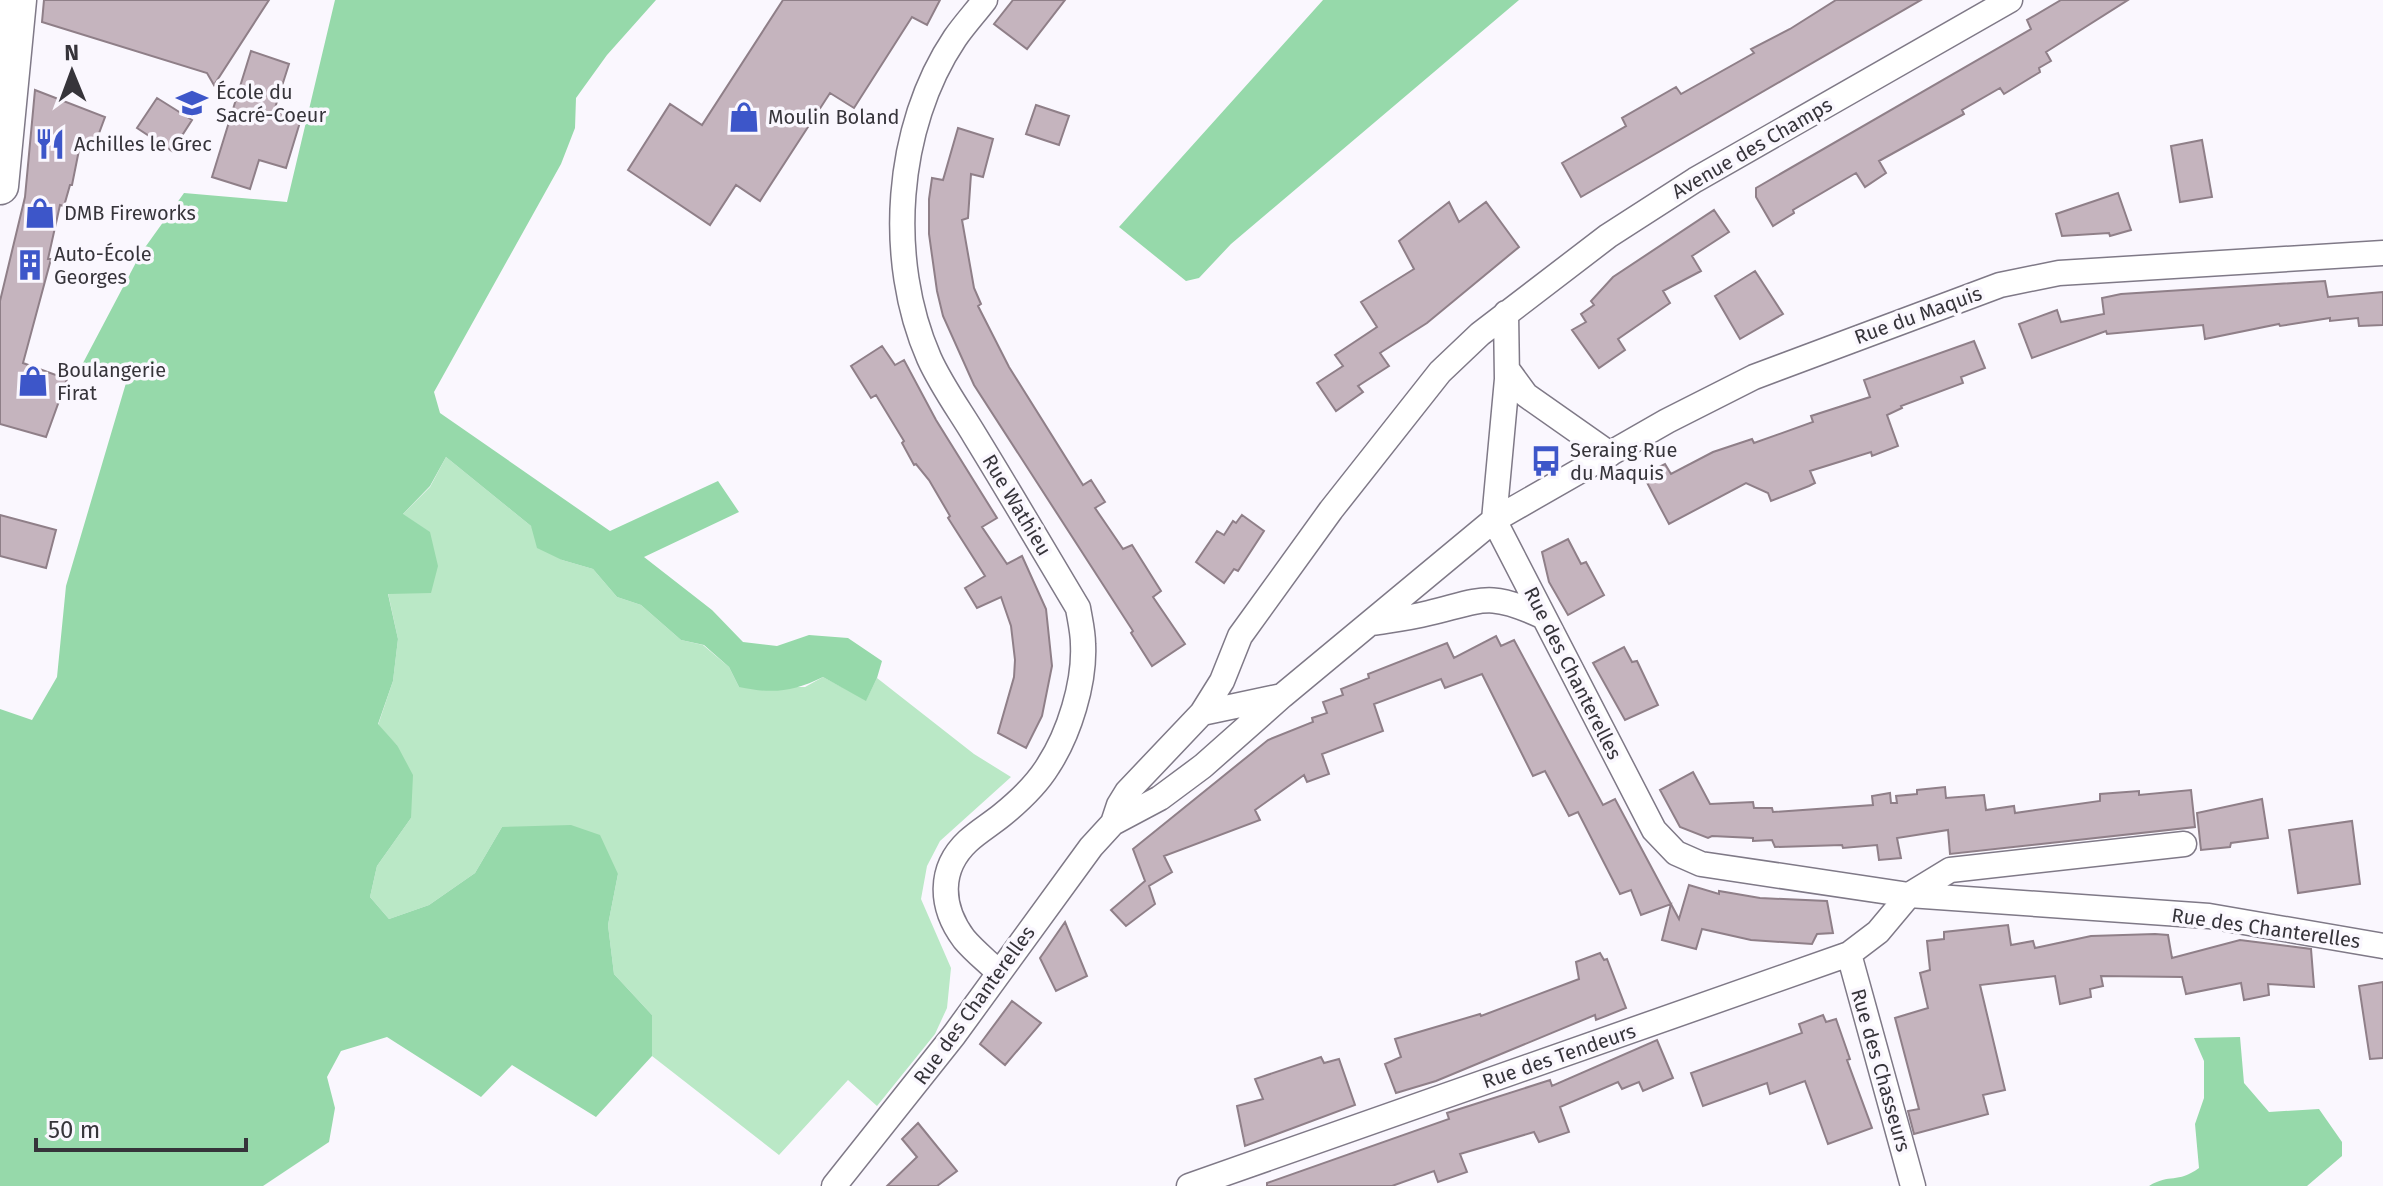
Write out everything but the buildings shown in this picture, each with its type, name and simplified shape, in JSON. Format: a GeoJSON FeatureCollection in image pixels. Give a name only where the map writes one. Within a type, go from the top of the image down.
{"type":"FeatureCollection","features":[{"type":"Feature","properties":{"kind":"main road"},"geometry":{"type":"LineString","coordinates":[[0,186],[18,0]]}},
{"type":"Feature","properties":{"kind":"street","name":"Rue Wathieu"},"geometry":{"type":"LineString","coordinates":[[985,0],[954,40],[926,94],[910,146],[903,199],[902,240],[907,282],[929,358],[1078,608],[1083,645],[1074,704],[1048,767],[1003,814],[969,840],[947,869],[944,888],[949,913],[965,940],[999,973]]}},
{"type":"Feature","properties":{"kind":"street","name":"Avenue des Champs"},"geometry":{"type":"LineString","coordinates":[[1202,713],[1230,665],[1240,636],[1331,510],[1440,372],[1506,313],[1608,236],[1695,180],[2010,0]]}},
{"type":"Feature","properties":{"kind":"street","name":"Rue du Maquis"},"geometry":{"type":"LineString","coordinates":[[1494,520],[1754,377],[2000,285],[2059,273],[2383,253]]}},
{"type":"Feature","properties":{"kind":"street"},"geometry":{"type":"LineString","coordinates":[[1494,520],[1507,369],[1506,313]]}},
{"type":"Feature","properties":{"kind":"street"},"geometry":{"type":"LineString","coordinates":[[1507,369],[1526,395],[1610,454]]}},
{"type":"Feature","properties":{"kind":"street","name":"Rue des Chanterelles"},"geometry":{"type":"LineString","coordinates":[[834,1186],[945,1047],[1091,847],[1113,823],[1160,798],[1182,782],[1494,520],[1654,830],[1676,853],[1701,864],[1909,895],[2209,916],[2383,946]]}},
{"type":"Feature","properties":{"kind":"street"},"geometry":{"type":"LineString","coordinates":[[1370,623],[1431,613],[1486,599],[1505,601],[1544,617]]}},
{"type":"Feature","properties":{"kind":"street"},"geometry":{"type":"LineString","coordinates":[[1230,665],[1232,677],[1242,691],[1261,696],[1282,696]]}},
{"type":"Feature","properties":{"kind":"street","name":"Rue des Chanterelles"},"geometry":{"type":"LineString","coordinates":[[1113,823],[1127,792],[1202,713],[1282,696]]}},
{"type":"Feature","properties":{"kind":"street"},"geometry":{"type":"LineString","coordinates":[[1909,895],[1950,870],[2184,844]]}},
{"type":"Feature","properties":{"kind":"street","name":"Rue des Tendeurs"},"geometry":{"type":"LineString","coordinates":[[1189,1186],[1849,954],[1878,932],[1909,895]]}},
{"type":"Feature","properties":{"kind":"street","name":"Rue des Chasseurs"},"geometry":{"type":"LineString","coordinates":[[1849,954],[1913,1186]]}},
{"type":"Feature","properties":{"kind":"green space"},"geometry":{"type":"Polygon","coordinates":[[[335,0],[656,0],[607,55],[576,98],[575,128],[561,164],[434,392],[440,413],[610,531],[718,481],[739,512],[644,557],[712,610],[743,642],[777,646],[809,635],[848,638],[882,661],[866,701],[823,677],[782,690],[739,687],[729,667],[704,645],[681,640],[641,605],[617,597],[593,569],[562,560],[537,548],[531,526],[446,457],[430,486],[403,514],[430,532],[438,566],[431,593],[388,594],[398,639],[393,681],[378,724],[397,745],[413,775],[411,818],[377,866],[370,897],[389,919],[429,905],[475,873],[502,827],[571,825],[600,835],[618,874],[608,925],[614,974],[652,1015],[652,1056],[596,1117],[512,1065],[481,1097],[387,1037],[341,1051],[327,1077],[335,1108],[329,1142],[263,1186],[0,1186],[0,709],[32,720],[57,677],[66,586],[126,383],[83,363],[141,253],[184,193],[287,202],[335,0]]]}},
{"type":"Feature","properties":{"kind":"green space"},"geometry":{"type":"Polygon","coordinates":[[[1323,0],[1519,0],[1231,244],[1199,278],[1186,281],[1119,227],[1323,0]]]}},
{"type":"Feature","properties":{"kind":"green space"},"geometry":{"type":"Polygon","coordinates":[[[446,457],[531,526],[562,560],[593,569],[617,597],[641,605],[681,640],[703,645],[729,667],[739,687],[805,687],[823,677],[866,700],[877,678],[974,754],[1011,777],[940,841],[927,866],[921,899],[951,968],[947,1008],[935,1034],[877,1106],[848,1080],[779,1155],[652,1056],[652,1015],[614,974],[608,925],[618,874],[502,827],[475,873],[429,905],[389,919],[370,897],[377,866],[411,818],[397,745],[378,725],[393,681],[398,639],[388,593],[403,514],[430,487],[446,457]]]}},
{"type":"Feature","properties":{"kind":"green space"},"geometry":{"type":"Polygon","coordinates":[[[2240,1037],[2244,1083],[2269,1112],[2319,1109],[2342,1142],[2342,1156],[2307,1186],[2149,1186],[2185,1176],[2199,1168],[2195,1124],[2204,1098],[2204,1061],[2194,1038],[2240,1037]]]}},
{"type":"Feature","properties":{"kind":"place","name":"École du Sacré-Coeur"},"geometry":{"type":"Point","coordinates":[192,103]}},
{"type":"Feature","properties":{"kind":"place","name":"Moulin Boland"},"geometry":{"type":"Point","coordinates":[744,117]}},
{"type":"Feature","properties":{"kind":"place","name":"Achilles le Grec"},"geometry":{"type":"Point","coordinates":[50,144]}},
{"type":"Feature","properties":{"kind":"place","name":"DMB Fireworks"},"geometry":{"type":"Point","coordinates":[40,213]}},
{"type":"Feature","properties":{"kind":"place","name":"Auto-École Georges"},"geometry":{"type":"Point","coordinates":[30,265]}},
{"type":"Feature","properties":{"kind":"place","name":"Boulangerie Firat"},"geometry":{"type":"Point","coordinates":[33,381]}},
{"type":"Feature","properties":{"kind":"place","name":"Seraing Rue du Maquis"},"geometry":{"type":"Point","coordinates":[1546,461]}}]}
